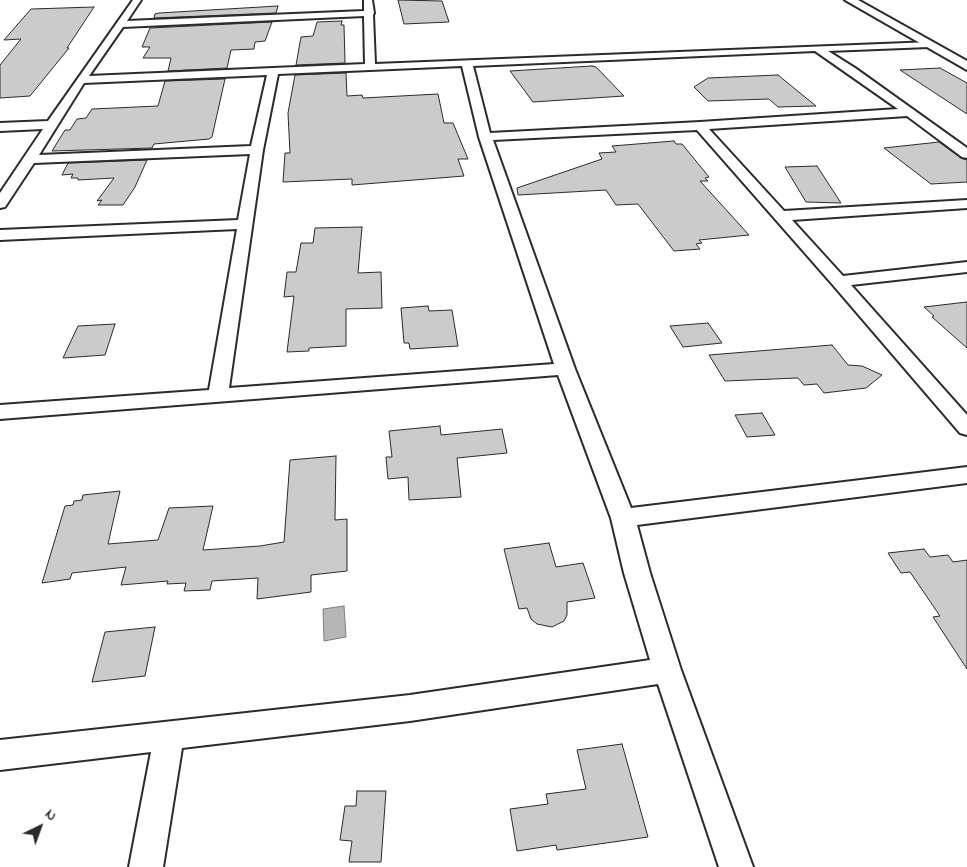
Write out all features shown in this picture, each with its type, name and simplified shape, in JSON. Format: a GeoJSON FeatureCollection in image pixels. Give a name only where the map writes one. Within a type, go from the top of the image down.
{"type":"FeatureCollection","features":[{"type":"Feature","properties":{"kind":"street"},"geometry":{"type":"LineString","coordinates":[[0,204],[136,0]]}},
{"type":"Feature","properties":{"kind":"street"},"geometry":{"type":"LineString","coordinates":[[368,0],[370,13],[370,67]]}},
{"type":"Feature","properties":{"kind":"street"},"geometry":{"type":"LineString","coordinates":[[850,0],[967,66]]}},
{"type":"Feature","properties":{"kind":"street"},"geometry":{"type":"LineString","coordinates":[[120,24],[370,13]]}},
{"type":"Feature","properties":{"kind":"street"},"geometry":{"type":"LineString","coordinates":[[81,80],[929,44]]}},
{"type":"Feature","properties":{"kind":"street"},"geometry":{"type":"LineString","coordinates":[[818,49],[967,154]]}},
{"type":"Feature","properties":{"kind":"street"},"geometry":{"type":"LineString","coordinates":[[467,63],[485,137],[565,370],[623,518],[637,574],[667,670],[736,867]]}},
{"type":"Feature","properties":{"kind":"street"},"geometry":{"type":"LineString","coordinates":[[218,396],[257,150],[273,72]]}},
{"type":"Feature","properties":{"kind":"street"},"geometry":{"type":"LineString","coordinates":[[485,137],[700,126],[910,112]]}},
{"type":"Feature","properties":{"kind":"street"},"geometry":{"type":"LineString","coordinates":[[0,127],[52,125]]}},
{"type":"Feature","properties":{"kind":"street"},"geometry":{"type":"LineString","coordinates":[[700,126],[967,428]]}},
{"type":"Feature","properties":{"kind":"street"},"geometry":{"type":"LineString","coordinates":[[30,159],[257,150]]}},
{"type":"Feature","properties":{"kind":"street"},"geometry":{"type":"LineString","coordinates":[[779,216],[967,204]]}},
{"type":"Feature","properties":{"kind":"street"},"geometry":{"type":"LineString","coordinates":[[0,235],[245,224]]}},
{"type":"Feature","properties":{"kind":"street"},"geometry":{"type":"LineString","coordinates":[[839,281],[967,267]]}},
{"type":"Feature","properties":{"kind":"street"},"geometry":{"type":"LineString","coordinates":[[0,412],[565,370]]}},
{"type":"Feature","properties":{"kind":"street"},"geometry":{"type":"LineString","coordinates":[[623,518],[967,475]]}},
{"type":"Feature","properties":{"kind":"street"},"geometry":{"type":"LineString","coordinates":[[0,755],[410,708],[667,670]]}},
{"type":"Feature","properties":{"kind":"street"},"geometry":{"type":"LineString","coordinates":[[146,867],[169,736]]}},
{"type":"Feature","properties":{"kind":"shaded area"},"geometry":{"type":"Polygon","coordinates":[[[344,606],[346,637],[324,641],[323,609],[344,606]]]}},
{"type":"Feature","properties":{"kind":"building"},"geometry":{"type":"Polygon","coordinates":[[[398,0],[442,1],[449,22],[404,24],[398,0]]]}},
{"type":"Feature","properties":{"kind":"building"},"geometry":{"type":"Polygon","coordinates":[[[278,6],[276,13],[154,18],[155,14],[159,13],[278,6]]]}},
{"type":"Feature","properties":{"kind":"building"},"geometry":{"type":"Polygon","coordinates":[[[94,7],[67,48],[69,48],[30,96],[0,98],[0,65],[21,39],[4,40],[31,9],[94,7]]]}},
{"type":"Feature","properties":{"kind":"building"},"geometry":{"type":"Polygon","coordinates":[[[342,21],[341,25],[344,25],[345,63],[296,65],[301,37],[313,36],[317,22],[342,21]]]}},
{"type":"Feature","properties":{"kind":"building"},"geometry":{"type":"Polygon","coordinates":[[[272,22],[265,41],[255,42],[254,49],[231,50],[227,68],[168,71],[171,58],[143,58],[150,47],[142,47],[150,28],[272,22]]]}},
{"type":"Feature","properties":{"kind":"building"},"geometry":{"type":"Polygon","coordinates":[[[596,67],[624,96],[533,102],[510,71],[596,67]]]}},
{"type":"Feature","properties":{"kind":"building"},"geometry":{"type":"Polygon","coordinates":[[[940,68],[967,83],[967,114],[900,70],[940,68]]]}},
{"type":"Feature","properties":{"kind":"building"},"geometry":{"type":"Polygon","coordinates":[[[346,73],[347,96],[362,95],[363,98],[438,94],[444,123],[453,123],[468,159],[458,159],[464,176],[352,185],[352,179],[283,182],[285,153],[290,153],[288,113],[295,75],[346,73]]]}},
{"type":"Feature","properties":{"kind":"building"},"geometry":{"type":"Polygon","coordinates":[[[778,75],[816,106],[778,107],[769,99],[708,101],[694,87],[708,78],[778,75]]]}},
{"type":"Feature","properties":{"kind":"building"},"geometry":{"type":"Polygon","coordinates":[[[225,79],[212,137],[209,139],[154,144],[152,148],[52,151],[65,130],[70,130],[77,119],[86,118],[92,109],[158,106],[165,81],[225,79]]]}},
{"type":"Feature","properties":{"kind":"building"},"geometry":{"type":"Polygon","coordinates":[[[674,141],[676,144],[682,144],[709,177],[705,178],[708,181],[700,181],[749,235],[699,240],[702,243],[696,244],[700,249],[674,251],[638,204],[616,205],[606,190],[518,195],[517,188],[602,159],[599,153],[616,152],[612,146],[674,141]]]}},
{"type":"Feature","properties":{"kind":"building"},"geometry":{"type":"Polygon","coordinates":[[[939,142],[961,158],[967,160],[967,182],[931,184],[884,148],[939,142]]]}},
{"type":"Feature","properties":{"kind":"building"},"geometry":{"type":"Polygon","coordinates":[[[147,160],[135,187],[123,205],[98,205],[102,200],[97,201],[114,178],[78,180],[78,178],[71,178],[73,174],[62,175],[68,163],[147,160]]]}},
{"type":"Feature","properties":{"kind":"building"},"geometry":{"type":"Polygon","coordinates":[[[817,166],[841,203],[806,202],[785,167],[817,166]]]}},
{"type":"Feature","properties":{"kind":"building"},"geometry":{"type":"Polygon","coordinates":[[[362,227],[358,273],[381,272],[382,308],[346,309],[346,346],[309,348],[309,351],[287,352],[294,296],[284,297],[287,272],[296,272],[301,243],[313,243],[315,228],[362,227]]]}},
{"type":"Feature","properties":{"kind":"building"},"geometry":{"type":"Polygon","coordinates":[[[967,302],[967,348],[932,317],[934,316],[924,307],[967,302]]]}},
{"type":"Feature","properties":{"kind":"building"},"geometry":{"type":"Polygon","coordinates":[[[428,306],[429,311],[452,310],[458,346],[410,349],[409,343],[404,343],[401,308],[428,306]]]}},
{"type":"Feature","properties":{"kind":"building"},"geometry":{"type":"Polygon","coordinates":[[[708,323],[722,343],[683,347],[670,326],[708,323]]]}},
{"type":"Feature","properties":{"kind":"building"},"geometry":{"type":"Polygon","coordinates":[[[115,324],[105,355],[63,358],[78,326],[115,324]]]}},
{"type":"Feature","properties":{"kind":"building"},"geometry":{"type":"Polygon","coordinates":[[[832,345],[848,365],[862,366],[882,375],[866,388],[824,393],[817,384],[804,385],[798,378],[725,381],[709,355],[832,345]]]}},
{"type":"Feature","properties":{"kind":"building"},"geometry":{"type":"Polygon","coordinates":[[[762,413],[775,435],[747,437],[735,415],[762,413]]]}},
{"type":"Feature","properties":{"kind":"building"},"geometry":{"type":"Polygon","coordinates":[[[440,426],[441,435],[502,429],[507,453],[457,458],[461,497],[409,500],[408,477],[388,479],[386,457],[392,457],[389,431],[440,426]]]}},
{"type":"Feature","properties":{"kind":"building"},"geometry":{"type":"Polygon","coordinates":[[[336,456],[335,520],[347,519],[347,571],[311,575],[311,592],[257,599],[258,578],[212,581],[210,590],[184,591],[186,583],[167,584],[168,581],[121,585],[126,567],[72,573],[70,579],[42,583],[65,506],[73,505],[74,501],[82,500],[83,495],[120,491],[108,544],[158,540],[169,508],[213,506],[203,550],[260,546],[284,542],[290,460],[336,456]]]}},
{"type":"Feature","properties":{"kind":"building"},"geometry":{"type":"Polygon","coordinates":[[[549,543],[556,567],[583,563],[595,598],[567,602],[567,615],[564,621],[552,627],[537,624],[531,619],[527,608],[519,609],[504,549],[549,543]]]}},
{"type":"Feature","properties":{"kind":"building"},"geometry":{"type":"Polygon","coordinates":[[[924,549],[930,557],[948,555],[953,562],[967,560],[967,669],[933,617],[940,616],[910,572],[901,573],[888,553],[924,549]]]}},
{"type":"Feature","properties":{"kind":"building"},"geometry":{"type":"Polygon","coordinates":[[[155,627],[145,676],[92,682],[105,632],[155,627]]]}},
{"type":"Feature","properties":{"kind":"building"},"geometry":{"type":"Polygon","coordinates":[[[622,744],[648,837],[557,850],[556,845],[517,851],[510,809],[548,804],[546,794],[586,789],[577,750],[622,744]]]}},
{"type":"Feature","properties":{"kind":"building"},"geometry":{"type":"Polygon","coordinates":[[[357,791],[386,791],[381,862],[349,862],[352,841],[340,840],[345,806],[356,806],[357,791]]]}}]}
